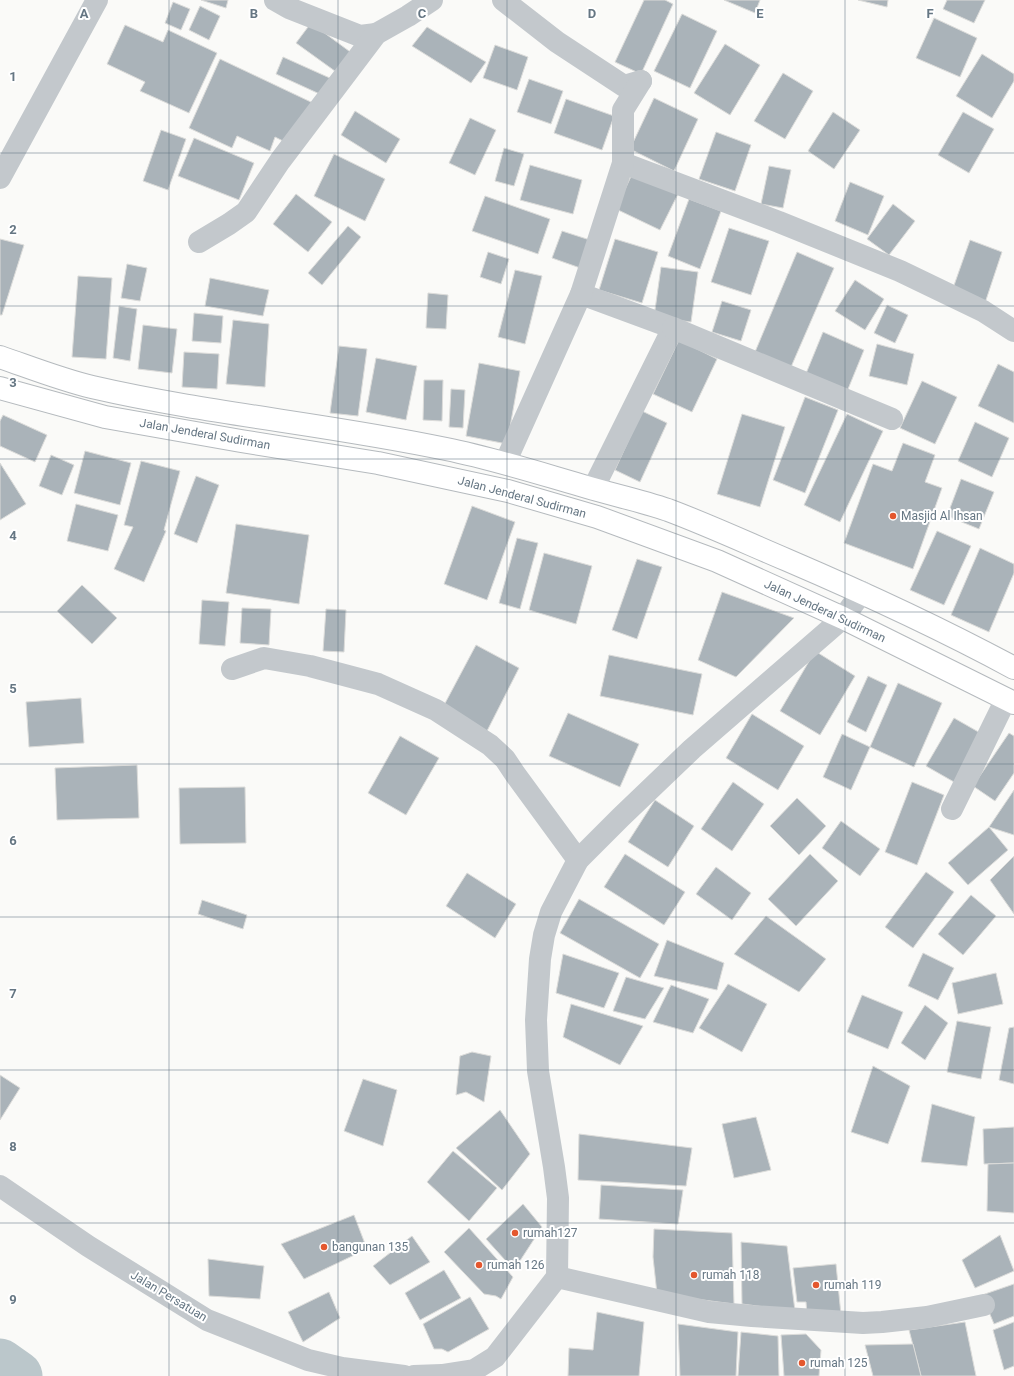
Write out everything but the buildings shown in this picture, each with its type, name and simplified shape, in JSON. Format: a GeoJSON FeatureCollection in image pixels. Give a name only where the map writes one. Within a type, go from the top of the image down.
{"type":"FeatureCollection","features":[{"type":"Feature","properties":{"kind":"main road","name":"Jalan Jenderal Sudirman"},"geometry":{"type":"LineString","coordinates":[[0,357],[88,386],[126,394],[235,414],[312,424],[447,449],[505,463],[667,510],[728,534],[862,592],[951,634],[1014,668]]}},
{"type":"Feature","properties":{"kind":"main road","name":"Jalan Jenderal Sudirman"},"geometry":{"type":"LineString","coordinates":[[0,388],[105,417],[378,463],[508,491],[597,517],[717,561],[843,618],[1010,701]]}},
{"type":"Feature","properties":{"kind":"main road"},"geometry":{"type":"LineString","coordinates":[[668,543],[679,515]]}},
{"type":"Feature","properties":{"kind":"street"},"geometry":{"type":"LineString","coordinates":[[0,178],[98,0]]}},
{"type":"Feature","properties":{"kind":"street"},"geometry":{"type":"LineString","coordinates":[[275,0],[289,8],[360,36],[376,34],[408,16],[432,0]]}},
{"type":"Feature","properties":{"kind":"street"},"geometry":{"type":"LineString","coordinates":[[503,0],[557,42],[624,86],[642,80],[623,110],[624,163],[581,294],[505,463]]}},
{"type":"Feature","properties":{"kind":"street"},"geometry":{"type":"LineString","coordinates":[[199,242],[246,212],[280,161],[376,34]]}},
{"type":"Feature","properties":{"kind":"street"},"geometry":{"type":"LineString","coordinates":[[624,163],[779,222],[900,271],[983,311],[1014,331]]}},
{"type":"Feature","properties":{"kind":"street"},"geometry":{"type":"LineString","coordinates":[[581,294],[673,328],[892,419]]}},
{"type":"Feature","properties":{"kind":"street"},"geometry":{"type":"LineString","coordinates":[[593,489],[673,328]]}},
{"type":"Feature","properties":{"kind":"street"},"geometry":{"type":"LineString","coordinates":[[414,1376],[480,1373],[495,1357],[557,1277],[558,1198],[538,1071],[536,1020],[540,959],[544,935],[551,912],[578,860],[692,749],[843,618],[862,592]]}},
{"type":"Feature","properties":{"kind":"street"},"geometry":{"type":"LineString","coordinates":[[232,669],[264,658],[310,666],[378,684],[436,710],[490,745],[505,759],[578,860]]}},
{"type":"Feature","properties":{"kind":"street"},"geometry":{"type":"LineString","coordinates":[[952,809],[1010,701]]}},
{"type":"Feature","properties":{"kind":"street","name":"Jalan Persatuan"},"geometry":{"type":"LineString","coordinates":[[0,1186],[88,1246],[206,1320],[308,1360],[342,1368],[404,1376]]}},
{"type":"Feature","properties":{"kind":"street"},"geometry":{"type":"LineString","coordinates":[[557,1277],[709,1312],[752,1316],[863,1323],[927,1318],[984,1306]]}},
{"type":"Feature","properties":{"kind":"waterway"},"geometry":{"type":"LineString","coordinates":[[0,1364],[17,1376]]}},
{"type":"Feature","properties":{"kind":"place","name":"Masjid Al Ihsan"},"geometry":{"type":"Point","coordinates":[893,516]}},
{"type":"Feature","properties":{"kind":"place","name":"rumah127"},"geometry":{"type":"Point","coordinates":[515,1233]}},
{"type":"Feature","properties":{"kind":"place","name":"bangunan 135"},"geometry":{"type":"Point","coordinates":[324,1247]}},
{"type":"Feature","properties":{"kind":"place","name":"rumah 126"},"geometry":{"type":"Point","coordinates":[479,1265]}},
{"type":"Feature","properties":{"kind":"place","name":"rumah 118"},"geometry":{"type":"Point","coordinates":[694,1275]}},
{"type":"Feature","properties":{"kind":"place","name":"rumah 119"},"geometry":{"type":"Point","coordinates":[816,1285]}},
{"type":"Feature","properties":{"kind":"place","name":"rumah 125"},"geometry":{"type":"Point","coordinates":[802,1363]}}]}
